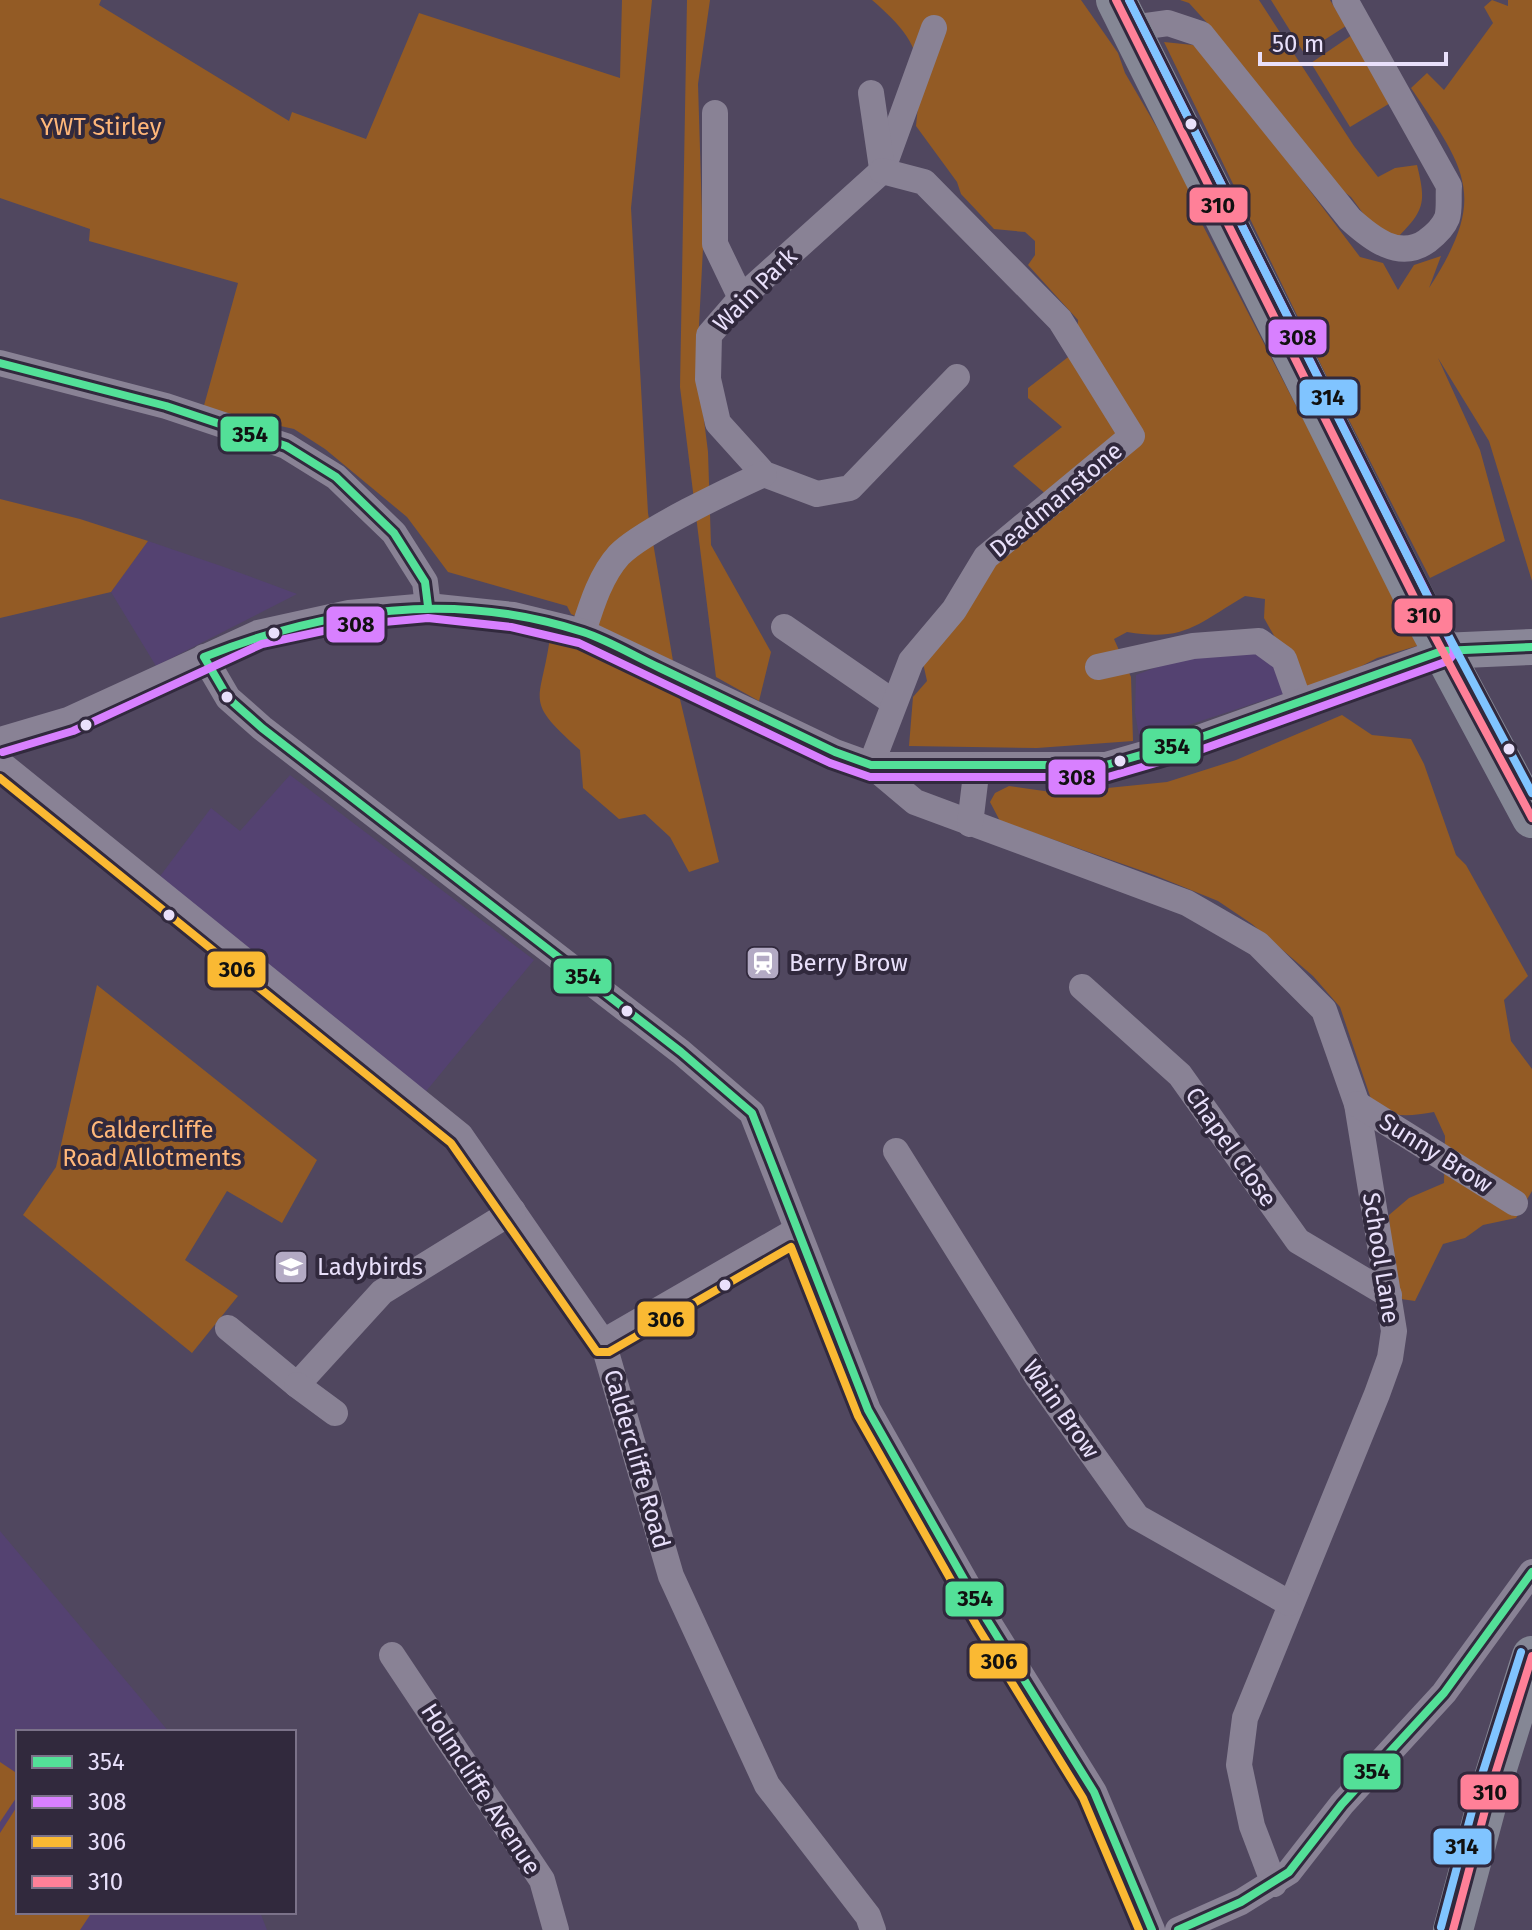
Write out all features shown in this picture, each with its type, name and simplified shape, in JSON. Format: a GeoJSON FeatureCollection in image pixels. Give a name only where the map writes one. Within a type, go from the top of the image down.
{"type":"FeatureCollection","features":[{"type":"Feature","properties":{"kind":"main road"},"geometry":{"type":"LineString","coordinates":[[1124,14],[1442,651],[1532,818]]}},
{"type":"Feature","properties":{"kind":"main road"},"geometry":{"type":"LineString","coordinates":[[1442,651],[1528,639]]}},
{"type":"Feature","properties":{"kind":"main road"},"geometry":{"type":"LineString","coordinates":[[1453,1930],[1492,1784],[1531,1664]]}},
{"type":"Feature","properties":{"kind":"street"},"geometry":{"type":"LineString","coordinates":[[1124,14],[1201,34],[1350,219],[1376,242],[1404,250],[1417,248],[1437,234],[1447,217],[1449,186],[1345,0]]}},
{"type":"Feature","properties":{"kind":"street"},"geometry":{"type":"LineString","coordinates":[[882,171],[934,28]]}},
{"type":"Feature","properties":{"kind":"street"},"geometry":{"type":"LineString","coordinates":[[871,93],[882,171]]}},
{"type":"Feature","properties":{"kind":"street"},"geometry":{"type":"LineString","coordinates":[[715,113],[715,244],[741,298]]}},
{"type":"Feature","properties":{"kind":"street","name":"Wain Park"},"geometry":{"type":"LineString","coordinates":[[882,171],[741,298],[709,335],[708,379],[718,423],[764,474],[817,494],[850,488],[957,377]]}},
{"type":"Feature","properties":{"kind":"street","name":"Deadmanstone"},"geometry":{"type":"LineString","coordinates":[[871,765],[911,661],[954,610],[986,557],[1132,436],[1060,320],[924,182],[882,171]]}},
{"type":"Feature","properties":{"kind":"street"},"geometry":{"type":"LineString","coordinates":[[0,363],[166,406],[286,446],[336,477],[394,533],[425,582],[428,606]]}},
{"type":"Feature","properties":{"kind":"street"},"geometry":{"type":"LineString","coordinates":[[583,632],[595,594],[619,555],[651,533],[764,474]]}},
{"type":"Feature","properties":{"kind":"street"},"geometry":{"type":"LineString","coordinates":[[0,740],[68,720],[258,633],[349,613],[428,606],[513,615],[583,632],[835,752],[871,765],[1106,765],[1300,704],[1442,651]]}},
{"type":"Feature","properties":{"kind":"street"},"geometry":{"type":"LineString","coordinates":[[784,627],[893,702]]}},
{"type":"Feature","properties":{"kind":"street"},"geometry":{"type":"LineString","coordinates":[[1098,667],[1193,646],[1259,641],[1284,659],[1300,704]]}},
{"type":"Feature","properties":{"kind":"street"},"geometry":{"type":"LineString","coordinates":[[204,657],[228,698],[262,728],[622,1005],[752,1113],[868,1410],[987,1620],[1094,1792],[1152,1930]]}},
{"type":"Feature","properties":{"kind":"street","name":"Caldercliffe Road"},"geometry":{"type":"LineString","coordinates":[[0,763],[460,1135],[603,1342],[671,1576],[767,1785],[868,1916],[873,1930]]}},
{"type":"Feature","properties":{"kind":"street","name":"School Lane"},"geometry":{"type":"LineString","coordinates":[[871,765],[915,802],[1187,903],[1258,944],[1324,1010],[1357,1104],[1394,1331],[1390,1358],[1245,1718],[1239,1765],[1252,1826],[1274,1884]]}},
{"type":"Feature","properties":{"kind":"street"},"geometry":{"type":"LineString","coordinates":[[970,824],[977,766]]}},
{"type":"Feature","properties":{"kind":"street","name":"Chapel Close"},"geometry":{"type":"LineString","coordinates":[[1082,987],[1180,1075],[1298,1241],[1389,1295]]}},
{"type":"Feature","properties":{"kind":"street","name":"Sunny Brow"},"geometry":{"type":"LineString","coordinates":[[1357,1104],[1515,1203]]}},
{"type":"Feature","properties":{"kind":"street","name":"Wain Brow"},"geometry":{"type":"LineString","coordinates":[[896,1151],[1038,1378],[1137,1517],[1289,1603]]}},
{"type":"Feature","properties":{"kind":"street"},"geometry":{"type":"LineString","coordinates":[[297,1385],[382,1292],[513,1211]]}},
{"type":"Feature","properties":{"kind":"street"},"geometry":{"type":"LineString","coordinates":[[603,1342],[797,1230]]}},
{"type":"Feature","properties":{"kind":"street"},"geometry":{"type":"LineString","coordinates":[[228,1328],[335,1413]]}},
{"type":"Feature","properties":{"kind":"street"},"geometry":{"type":"LineString","coordinates":[[1181,1927],[1241,1902],[1289,1872],[1342,1804],[1444,1693],[1532,1572]]}},
{"type":"Feature","properties":{"kind":"street","name":"Holmcliffe Avenue"},"geometry":{"type":"LineString","coordinates":[[392,1655],[542,1880],[556,1930]]}},
{"type":"Feature","properties":{"kind":"shaded area"},"geometry":{"type":"Polygon","coordinates":[[[148,541],[297,594],[156,666],[111,592],[148,541]]]}},
{"type":"Feature","properties":{"kind":"shaded area"},"geometry":{"type":"Polygon","coordinates":[[[1255,649],[1281,664],[1292,691],[1140,741],[1135,713],[1136,675],[1196,652],[1255,649]]]}},
{"type":"Feature","properties":{"kind":"shaded area"},"geometry":{"type":"Polygon","coordinates":[[[290,775],[534,960],[423,1095],[155,883],[211,808],[240,831],[290,775]]]}},
{"type":"Feature","properties":{"kind":"shaded area"},"geometry":{"type":"Polygon","coordinates":[[[0,1531],[167,1730],[16,1730],[16,1914],[261,1914],[267,1930],[0,1930],[0,1531]]]}},
{"type":"Feature","properties":{"kind":"green space","name":"YWT Stirley"},"geometry":{"type":"Polygon","coordinates":[[[0,0],[101,0],[99,5],[289,121],[292,112],[366,139],[419,13],[620,78],[622,0],[652,0],[631,208],[648,513],[673,661],[571,614],[567,606],[448,572],[407,517],[325,449],[294,429],[203,409],[238,283],[89,241],[90,229],[0,198],[0,0]]]}},
{"type":"Feature","properties":{"kind":"green space"},"geometry":{"type":"Polygon","coordinates":[[[687,0],[710,0],[698,84],[703,248],[697,364],[708,452],[711,545],[771,652],[759,701],[716,677],[680,387],[687,0]]]}},
{"type":"Feature","properties":{"kind":"green space"},"geometry":{"type":"Polygon","coordinates":[[[872,0],[1081,0],[1118,53],[1125,73],[1183,172],[1199,218],[1420,645],[1377,658],[1329,683],[1303,687],[1264,618],[1265,599],[1245,596],[1190,628],[1163,635],[1127,632],[1114,639],[1131,677],[1133,741],[1037,748],[909,746],[913,697],[927,681],[923,663],[989,571],[1062,508],[1013,466],[1062,427],[1028,398],[1028,388],[1076,351],[1078,320],[1028,265],[1035,255],[1035,241],[1025,232],[994,229],[961,194],[957,182],[916,126],[919,69],[916,55],[901,29],[872,0]]]}},
{"type":"Feature","properties":{"kind":"green space"},"geometry":{"type":"Polygon","coordinates":[[[1180,0],[1259,0],[1354,146],[1378,177],[1395,168],[1417,165],[1422,188],[1421,205],[1414,220],[1398,237],[1376,231],[1351,197],[1327,179],[1209,25],[1189,3],[1180,0]]]}},
{"type":"Feature","properties":{"kind":"green space"},"geometry":{"type":"Polygon","coordinates":[[[1271,0],[1330,0],[1346,26],[1304,53],[1271,0]]]}},
{"type":"Feature","properties":{"kind":"green space"},"geometry":{"type":"Polygon","coordinates":[[[1492,0],[1508,6],[1508,0],[1532,0],[1532,581],[1489,441],[1438,358],[1480,450],[1505,541],[1430,578],[1327,377],[1164,42],[1193,45],[1215,65],[1360,257],[1383,263],[1398,290],[1414,265],[1441,256],[1429,288],[1459,230],[1464,207],[1463,185],[1446,141],[1411,88],[1427,73],[1444,90],[1493,23],[1484,7],[1492,0]]]}},
{"type":"Feature","properties":{"kind":"green space"},"geometry":{"type":"Polygon","coordinates":[[[1352,35],[1392,102],[1350,127],[1311,63],[1352,35]]]}},
{"type":"Feature","properties":{"kind":"green space"},"geometry":{"type":"Polygon","coordinates":[[[0,499],[80,519],[148,541],[111,592],[0,618],[0,499]]]}},
{"type":"Feature","properties":{"kind":"green space"},"geometry":{"type":"Polygon","coordinates":[[[550,637],[587,648],[678,691],[719,862],[689,872],[670,837],[645,814],[619,819],[583,788],[580,750],[550,720],[540,700],[550,637]]]}},
{"type":"Feature","properties":{"kind":"green space"},"geometry":{"type":"Polygon","coordinates":[[[1342,715],[1372,735],[1411,739],[1424,764],[1456,855],[1466,865],[1528,976],[1504,1000],[1511,1041],[1532,1069],[1532,1191],[1516,1218],[1483,1225],[1465,1238],[1443,1244],[1415,1301],[1394,1298],[1389,1215],[1409,1198],[1444,1183],[1445,1136],[1434,1112],[1399,1115],[1377,1106],[1371,1099],[1340,1007],[1313,976],[1252,924],[1218,901],[1000,821],[990,802],[995,793],[1009,786],[1058,793],[1167,782],[1236,760],[1342,715]]]}},
{"type":"Feature","properties":{"kind":"green space","name":"Caldercliffe Road Allotments"},"geometry":{"type":"Polygon","coordinates":[[[97,985],[317,1160],[282,1223],[227,1191],[185,1260],[238,1296],[192,1353],[23,1215],[56,1167],[97,985]]]}},
{"type":"Feature","properties":{"kind":"green space"},"geometry":{"type":"Polygon","coordinates":[[[0,1762],[16,1773],[16,1798],[0,1822],[0,1762]]]}},
{"type":"Feature","properties":{"kind":"green space"},"geometry":{"type":"Polygon","coordinates":[[[16,1808],[16,1914],[91,1914],[80,1930],[0,1930],[0,1833],[16,1808]]]}},
{"type":"Feature","properties":{"kind":"transit line","name":"310"},"geometry":{"type":"LineString","coordinates":[[1116,0],[1420,609],[1532,818]]}},
{"type":"Feature","properties":{"kind":"transit line","name":"308"},"geometry":{"type":"LineString","coordinates":[[3,752],[73,731],[262,644],[351,625],[428,618],[511,627],[579,643],[830,763],[870,777],[1108,777],[1200,750],[1448,661],[1454,654],[1453,646],[1129,0]]}},
{"type":"Feature","properties":{"kind":"transit line","name":"314"},"geometry":{"type":"LineString","coordinates":[[1129,0],[1431,603],[1532,793]]}},
{"type":"Feature","properties":{"kind":"transit line","name":"354"},"geometry":{"type":"LineString","coordinates":[[0,363],[166,406],[286,446],[336,477],[394,533],[425,582],[428,606]]}},
{"type":"Feature","properties":{"kind":"transit line","name":"354"},"geometry":{"type":"LineString","coordinates":[[1152,1930],[1094,1792],[987,1620],[868,1410],[752,1113],[681,1052],[262,728],[228,698],[204,657],[250,640],[344,616],[392,610],[487,611],[535,619],[593,636],[835,752],[871,765],[1106,765],[1196,739],[1442,651],[1532,647]]}},
{"type":"Feature","properties":{"kind":"transit line","name":"306"},"geometry":{"type":"LineString","coordinates":[[0,778],[451,1143],[597,1352],[609,1352],[791,1247],[858,1416],[977,1626],[1083,1798],[1139,1930]]}},
{"type":"Feature","properties":{"kind":"transit line","name":"354"},"geometry":{"type":"LineString","coordinates":[[1178,1930],[1241,1902],[1289,1872],[1342,1804],[1444,1693],[1532,1572]]}},
{"type":"Feature","properties":{"kind":"transit line","name":"314"},"geometry":{"type":"LineString","coordinates":[[1441,1927],[1480,1781],[1521,1652]]}},
{"type":"Feature","properties":{"kind":"transit line","name":"310"},"geometry":{"type":"LineString","coordinates":[[1453,1930],[1492,1784],[1532,1656]]}},
{"type":"Feature","properties":{"kind":"place","name":"Berry Brow"},"geometry":{"type":"Point","coordinates":[763,963]}},
{"type":"Feature","properties":{"kind":"place","name":"Ladybirds"},"geometry":{"type":"Point","coordinates":[291,1267]}}]}
